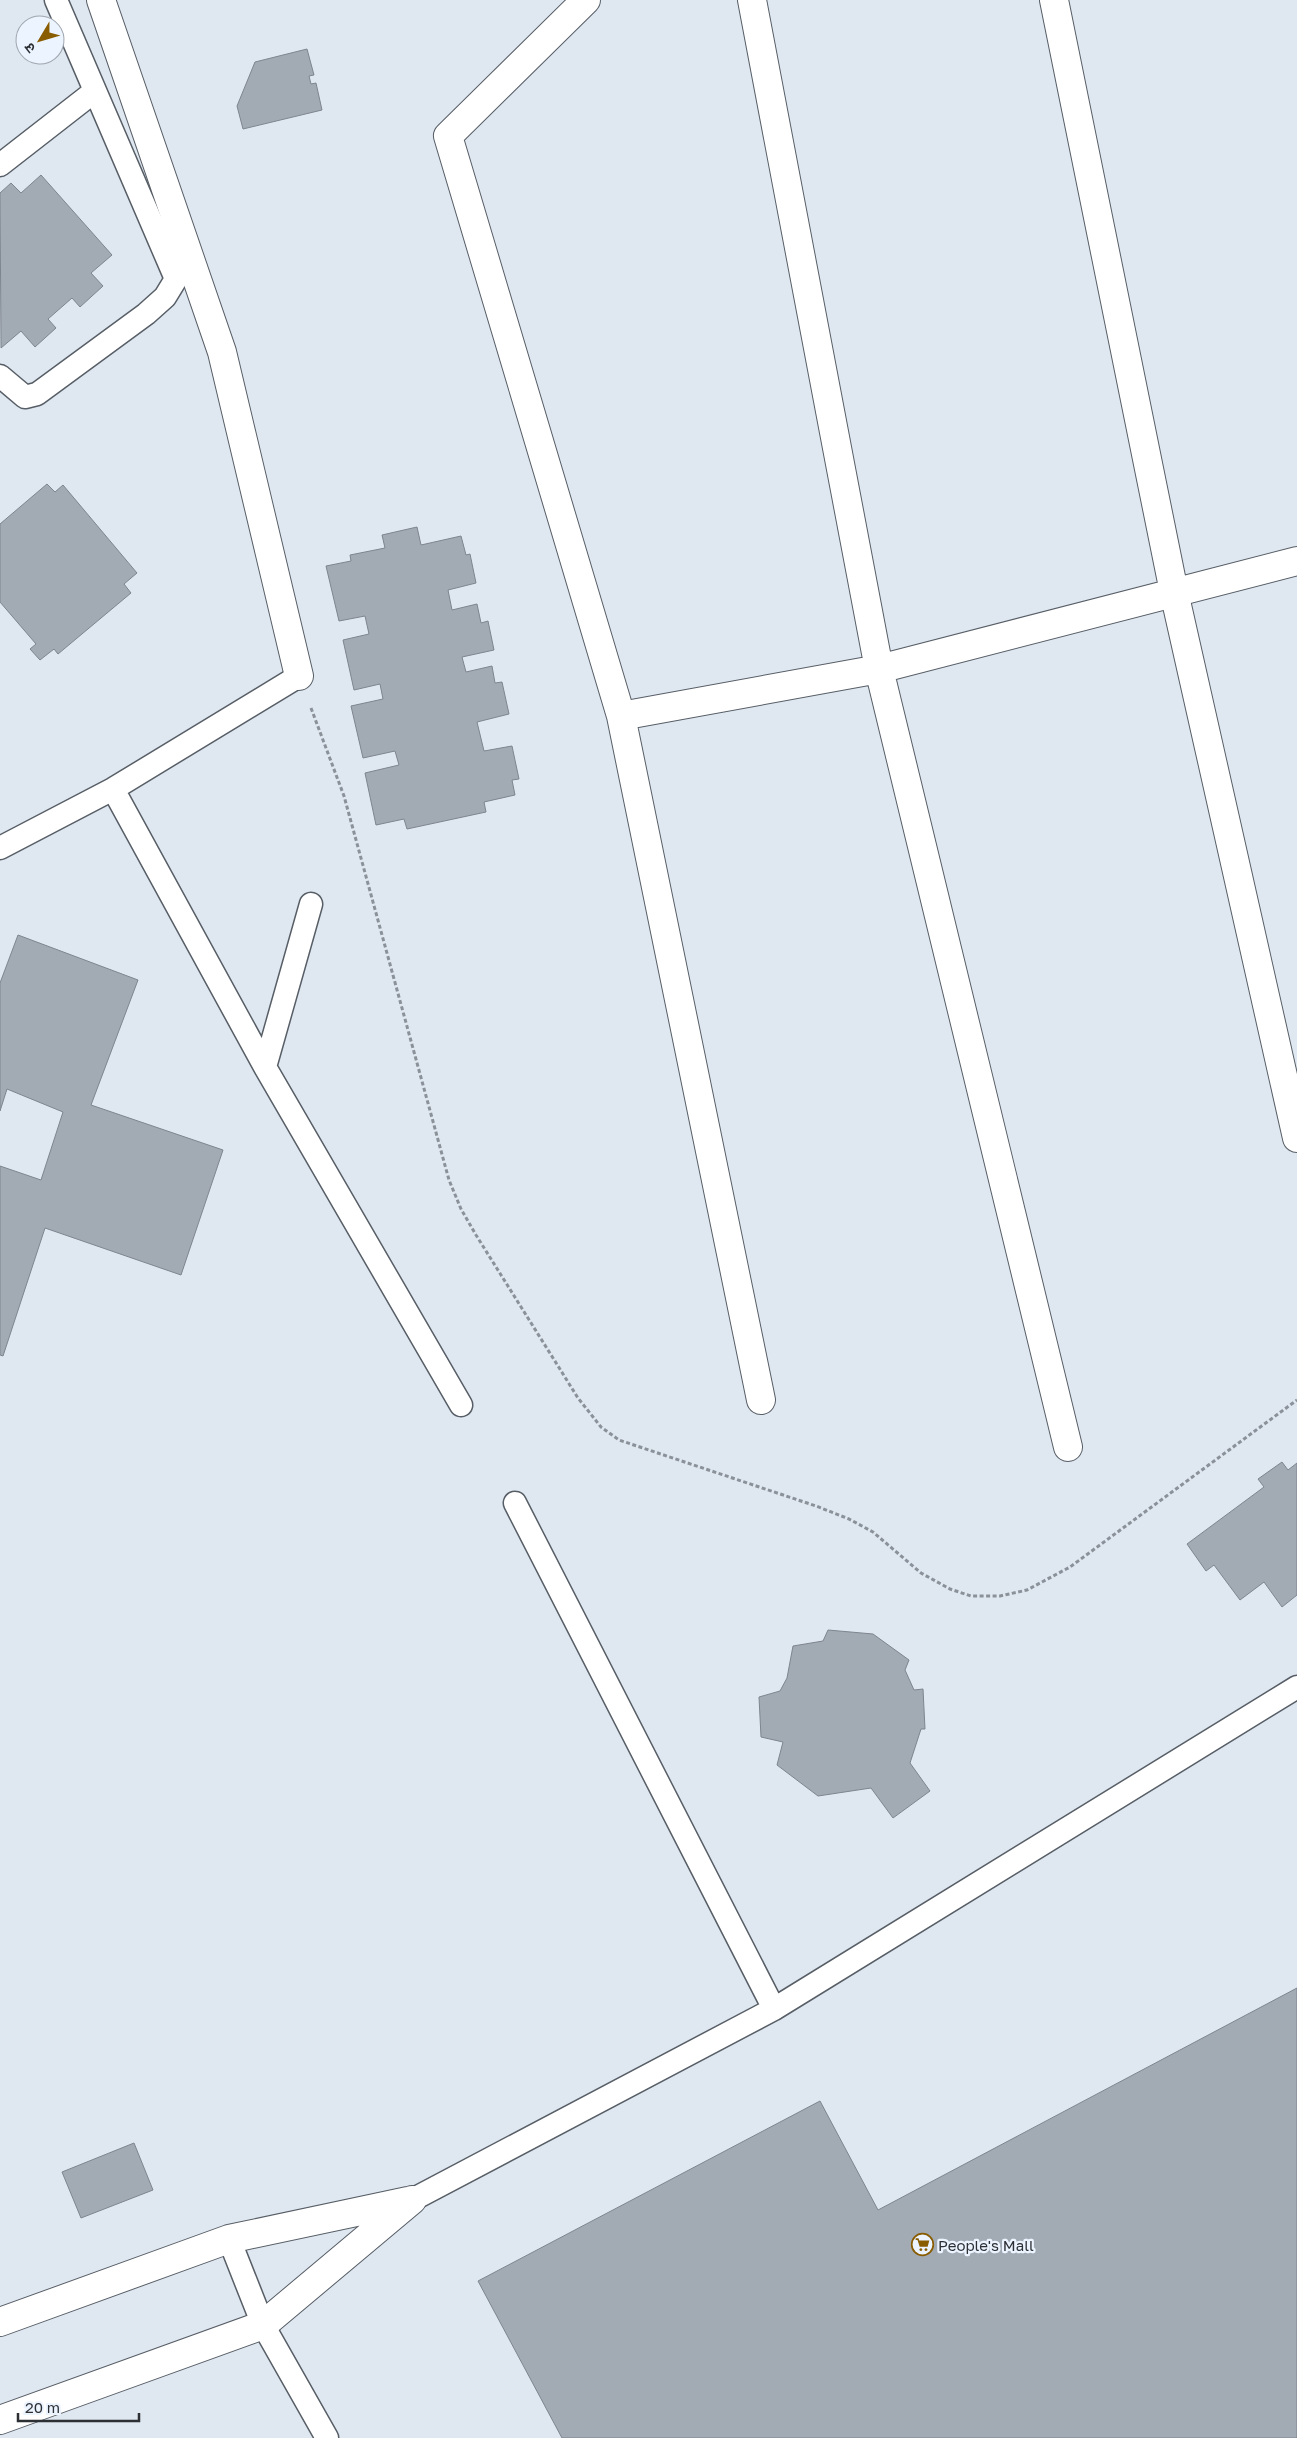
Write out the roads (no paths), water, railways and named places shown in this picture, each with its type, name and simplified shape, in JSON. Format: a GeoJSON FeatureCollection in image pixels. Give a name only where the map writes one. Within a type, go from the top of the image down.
{"type":"FeatureCollection","features":[{"type":"Feature","properties":{"kind":"street"},"geometry":{"type":"LineString","coordinates":[[101,0],[222,352],[299,676]]}},
{"type":"Feature","properties":{"kind":"street"},"geometry":{"type":"LineString","coordinates":[[586,0],[448,136],[621,716],[761,1400]]}},
{"type":"Feature","properties":{"kind":"street"},"geometry":{"type":"LineString","coordinates":[[752,0],[879,670],[1068,1448]]}},
{"type":"Feature","properties":{"kind":"street"},"geometry":{"type":"LineString","coordinates":[[1054,0],[1174,592],[1297,1138]]}},
{"type":"Feature","properties":{"kind":"street"},"geometry":{"type":"LineString","coordinates":[[621,716],[879,670],[1297,561]]}},
{"type":"Feature","properties":{"kind":"street"},"geometry":{"type":"LineString","coordinates":[[0,2322],[229,2239],[412,2200]]}},
{"type":"Feature","properties":{"kind":"street"},"geometry":{"type":"LineString","coordinates":[[0,2420],[263,2325],[412,2200]]}},
{"type":"Feature","properties":{"kind":"lane"},"geometry":{"type":"LineString","coordinates":[[0,376],[24,397],[38,394],[146,314],[165,297],[176,279],[56,0]]}},
{"type":"Feature","properties":{"kind":"lane"},"geometry":{"type":"LineString","coordinates":[[0,164],[95,91]]}},
{"type":"Feature","properties":{"kind":"lane"},"geometry":{"type":"LineString","coordinates":[[0,848],[113,789],[299,676]]}},
{"type":"Feature","properties":{"kind":"lane"},"geometry":{"type":"LineString","coordinates":[[113,789],[265,1067],[461,1404]]}},
{"type":"Feature","properties":{"kind":"lane"},"geometry":{"type":"LineString","coordinates":[[265,1067],[311,904]]}},
{"type":"Feature","properties":{"kind":"lane"},"geometry":{"type":"LineString","coordinates":[[515,1503],[774,2009]]}},
{"type":"Feature","properties":{"kind":"lane"},"geometry":{"type":"LineString","coordinates":[[412,2200],[774,2009],[1297,1687]]}},
{"type":"Feature","properties":{"kind":"lane"},"geometry":{"type":"LineString","coordinates":[[229,2239],[263,2325],[327,2438]]}},
{"type":"Feature","properties":{"kind":"place","name":"People's Mall"},"geometry":{"type":"Point","coordinates":[922,2245]}}]}
